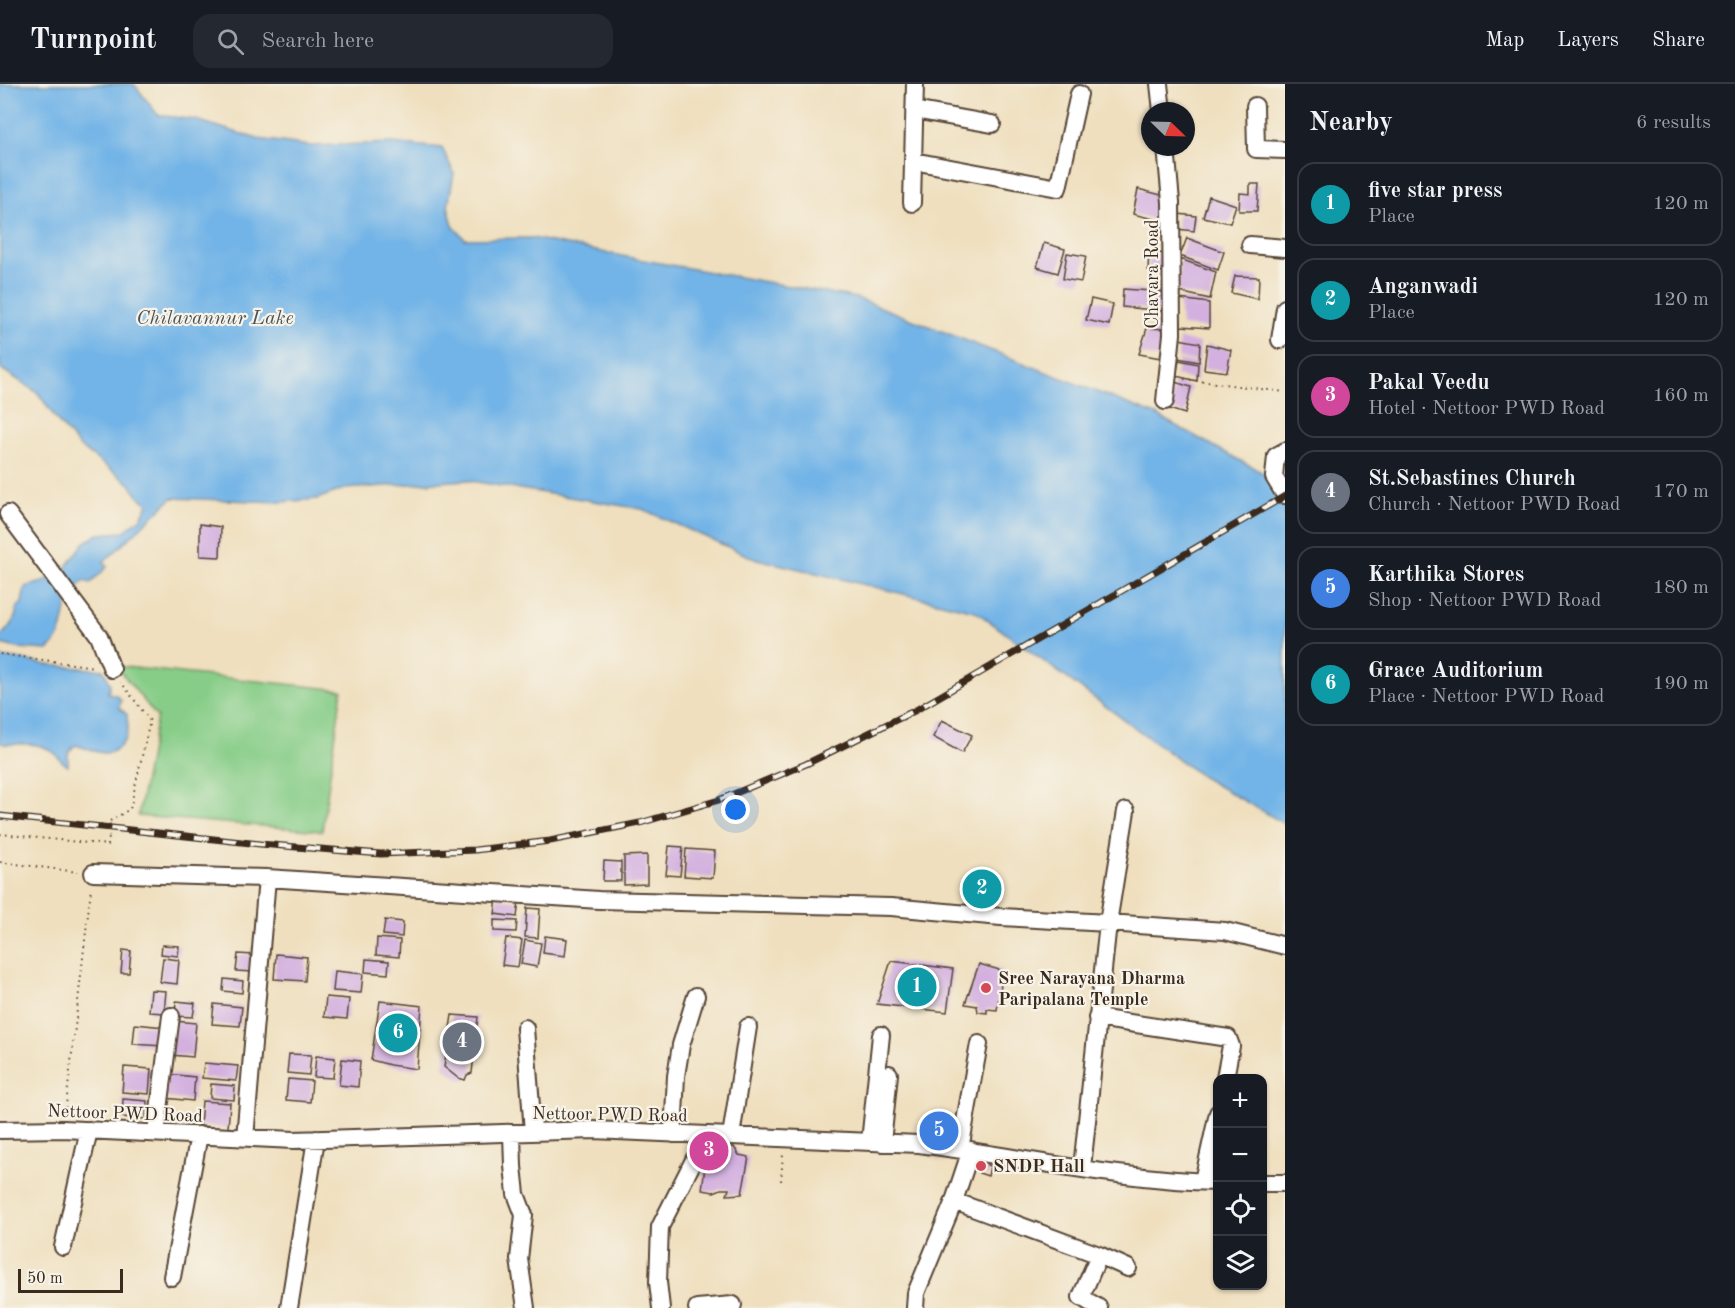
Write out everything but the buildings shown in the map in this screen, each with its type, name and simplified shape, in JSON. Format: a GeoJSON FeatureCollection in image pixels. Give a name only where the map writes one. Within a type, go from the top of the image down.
{"type":"FeatureCollection","features":[{"type":"Feature","properties":{"kind":"street"},"geometry":{"type":"LineString","coordinates":[[912,202],[915,84]]}},
{"type":"Feature","properties":{"kind":"street"},"geometry":{"type":"LineString","coordinates":[[1159,84],[1161,102]]}},
{"type":"Feature","properties":{"kind":"street"},"geometry":{"type":"LineString","coordinates":[[913,161],[1058,188],[1078,94]]}},
{"type":"Feature","properties":{"kind":"street"},"geometry":{"type":"LineString","coordinates":[[1255,106],[1256,149],[1285,150]]}},
{"type":"Feature","properties":{"kind":"street"},"geometry":{"type":"LineString","coordinates":[[914,110],[992,124]]}},
{"type":"Feature","properties":{"kind":"street","name":"Chavara Road"},"geometry":{"type":"LineString","coordinates":[[1165,400],[1172,333],[1171,214],[1167,156]]}},
{"type":"Feature","properties":{"kind":"street"},"geometry":{"type":"LineString","coordinates":[[1250,245],[1285,248]]}},
{"type":"Feature","properties":{"kind":"street"},"geometry":{"type":"LineString","coordinates":[[1280,340],[1285,308]]}},
{"type":"Feature","properties":{"kind":"street"},"geometry":{"type":"LineString","coordinates":[[1285,451],[1276,456],[1274,477],[1285,495]]}},
{"type":"Feature","properties":{"kind":"street"},"geometry":{"type":"LineString","coordinates":[[8,514],[99,636],[112,669]]}},
{"type":"Feature","properties":{"kind":"street"},"geometry":{"type":"LineString","coordinates":[[1082,1168],[1107,923],[1126,811]]}},
{"type":"Feature","properties":{"kind":"street"},"geometry":{"type":"LineString","coordinates":[[93,873],[267,878],[599,900],[891,907],[1001,917],[1225,931],[1285,946]]}},
{"type":"Feature","properties":{"kind":"street"},"geometry":{"type":"LineString","coordinates":[[245,1138],[267,878]]}},
{"type":"Feature","properties":{"kind":"street"},"geometry":{"type":"LineString","coordinates":[[673,1134],[681,1045],[696,996]]}},
{"type":"Feature","properties":{"kind":"street"},"geometry":{"type":"LineString","coordinates":[[156,1133],[171,1016]]}},
{"type":"Feature","properties":{"kind":"street"},"geometry":{"type":"LineString","coordinates":[[1097,1018],[1228,1038],[1231,1046],[1226,1074]]}},
{"type":"Feature","properties":{"kind":"street"},"geometry":{"type":"LineString","coordinates":[[525,1028],[533,1132]]}},
{"type":"Feature","properties":{"kind":"street"},"geometry":{"type":"LineString","coordinates":[[731,1136],[748,1028]]}},
{"type":"Feature","properties":{"kind":"street"},"geometry":{"type":"LineString","coordinates":[[876,1142],[881,1035]]}},
{"type":"Feature","properties":{"kind":"street"},"geometry":{"type":"LineString","coordinates":[[915,1308],[916,1293],[954,1201],[965,1149],[978,1044]]}},
{"type":"Feature","properties":{"kind":"street"},"geometry":{"type":"LineString","coordinates":[[876,1142],[889,1074]]}},
{"type":"Feature","properties":{"kind":"street"},"geometry":{"type":"LineString","coordinates":[[1210,1182],[1216,1128]]}},
{"type":"Feature","properties":{"kind":"street","name":"Nettoor PWD Road"},"geometry":{"type":"LineString","coordinates":[[0,1130],[63,1129],[245,1138],[316,1139],[593,1130],[876,1142],[965,1149],[1027,1161],[1184,1181],[1210,1182]]}},
{"type":"Feature","properties":{"kind":"street"},"geometry":{"type":"LineString","coordinates":[[63,1247],[89,1130]]}},
{"type":"Feature","properties":{"kind":"street"},"geometry":{"type":"LineString","coordinates":[[512,1133],[516,1194],[524,1215],[519,1259],[526,1308]]}},
{"type":"Feature","properties":{"kind":"street"},"geometry":{"type":"LineString","coordinates":[[172,1277],[199,1135]]}},
{"type":"Feature","properties":{"kind":"street"},"geometry":{"type":"LineString","coordinates":[[661,1308],[658,1282],[660,1227],[699,1150],[700,1135]]}},
{"type":"Feature","properties":{"kind":"street"},"geometry":{"type":"LineString","coordinates":[[289,1308],[316,1139]]}},
{"type":"Feature","properties":{"kind":"street"},"geometry":{"type":"LineString","coordinates":[[1267,1183],[1285,1183]]}},
{"type":"Feature","properties":{"kind":"street"},"geometry":{"type":"LineString","coordinates":[[954,1201],[1128,1268]]}},
{"type":"Feature","properties":{"kind":"street"},"geometry":{"type":"LineString","coordinates":[[1099,1255],[1079,1303],[1099,1308]]}},
{"type":"Feature","properties":{"kind":"street"},"geometry":{"type":"LineString","coordinates":[[697,1308],[733,1305]]}},
{"type":"Feature","properties":{"kind":"path"},"geometry":{"type":"LineString","coordinates":[[1167,378],[1285,392]]}},
{"type":"Feature","properties":{"kind":"path"},"geometry":{"type":"LineString","coordinates":[[0,654],[112,669],[150,721],[130,809],[110,821],[108,845],[0,834]]}},
{"type":"Feature","properties":{"kind":"path"},"geometry":{"type":"LineString","coordinates":[[0,862],[93,873],[63,1129]]}},
{"type":"Feature","properties":{"kind":"path"},"geometry":{"type":"LineString","coordinates":[[781,1181],[784,1139]]}},
{"type":"Feature","properties":{"kind":"green space"},"geometry":{"type":"Polygon","coordinates":[[[116,666],[342,690],[322,831],[138,816],[157,717],[116,666]]]}},
{"type":"Feature","properties":{"kind":"water","name":"Chilavannur Lake"},"geometry":{"type":"Polygon","coordinates":[[[0,84],[134,84],[158,115],[196,120],[258,139],[311,146],[392,143],[442,148],[454,173],[448,206],[453,226],[465,239],[532,238],[857,298],[1156,415],[1267,475],[1285,509],[1285,824],[1204,778],[975,611],[753,558],[642,509],[465,480],[344,489],[317,499],[281,502],[172,498],[104,562],[107,567],[91,583],[84,581],[76,588],[68,602],[58,638],[48,650],[17,648],[0,644],[0,637],[12,624],[16,609],[22,603],[25,587],[43,582],[64,570],[84,543],[98,534],[123,532],[141,518],[148,504],[138,496],[130,484],[80,447],[59,423],[38,393],[0,368],[0,84]]]}},
{"type":"Feature","properties":{"kind":"water"},"geometry":{"type":"Polygon","coordinates":[[[0,657],[48,665],[104,670],[110,684],[108,693],[116,695],[121,700],[119,708],[127,714],[126,738],[117,749],[108,753],[75,745],[68,753],[68,766],[53,752],[42,746],[0,743],[0,657]]]}},
{"type":"Feature","properties":{"kind":"railway"},"geometry":{"type":"LineString","coordinates":[[0,816],[260,844],[381,854],[475,850],[550,841],[640,823],[719,800],[806,764],[916,710],[1285,496]]}},
{"type":"Feature","properties":{"kind":"place","name":"Anganwadi"},"geometry":{"type":"Point","coordinates":[982,889]}},
{"type":"Feature","properties":{"kind":"place","name":"five star press"},"geometry":{"type":"Point","coordinates":[917,987]}},
{"type":"Feature","properties":{"kind":"place","name":"Sree Narayana Dharma Paripalana Temple"},"geometry":{"type":"Point","coordinates":[986,988]}},
{"type":"Feature","properties":{"kind":"place","name":"Grace Auditorium"},"geometry":{"type":"Point","coordinates":[398,1033]}},
{"type":"Feature","properties":{"kind":"place","name":"St.Sebastines Church"},"geometry":{"type":"Point","coordinates":[462,1042]}},
{"type":"Feature","properties":{"kind":"place","name":"Karthika Stores"},"geometry":{"type":"Point","coordinates":[939,1131]}},
{"type":"Feature","properties":{"kind":"place","name":"Pakal Veedu"},"geometry":{"type":"Point","coordinates":[709,1151]}},
{"type":"Feature","properties":{"kind":"place","name":"SNDP Hall"},"geometry":{"type":"Point","coordinates":[981,1166]}}]}
